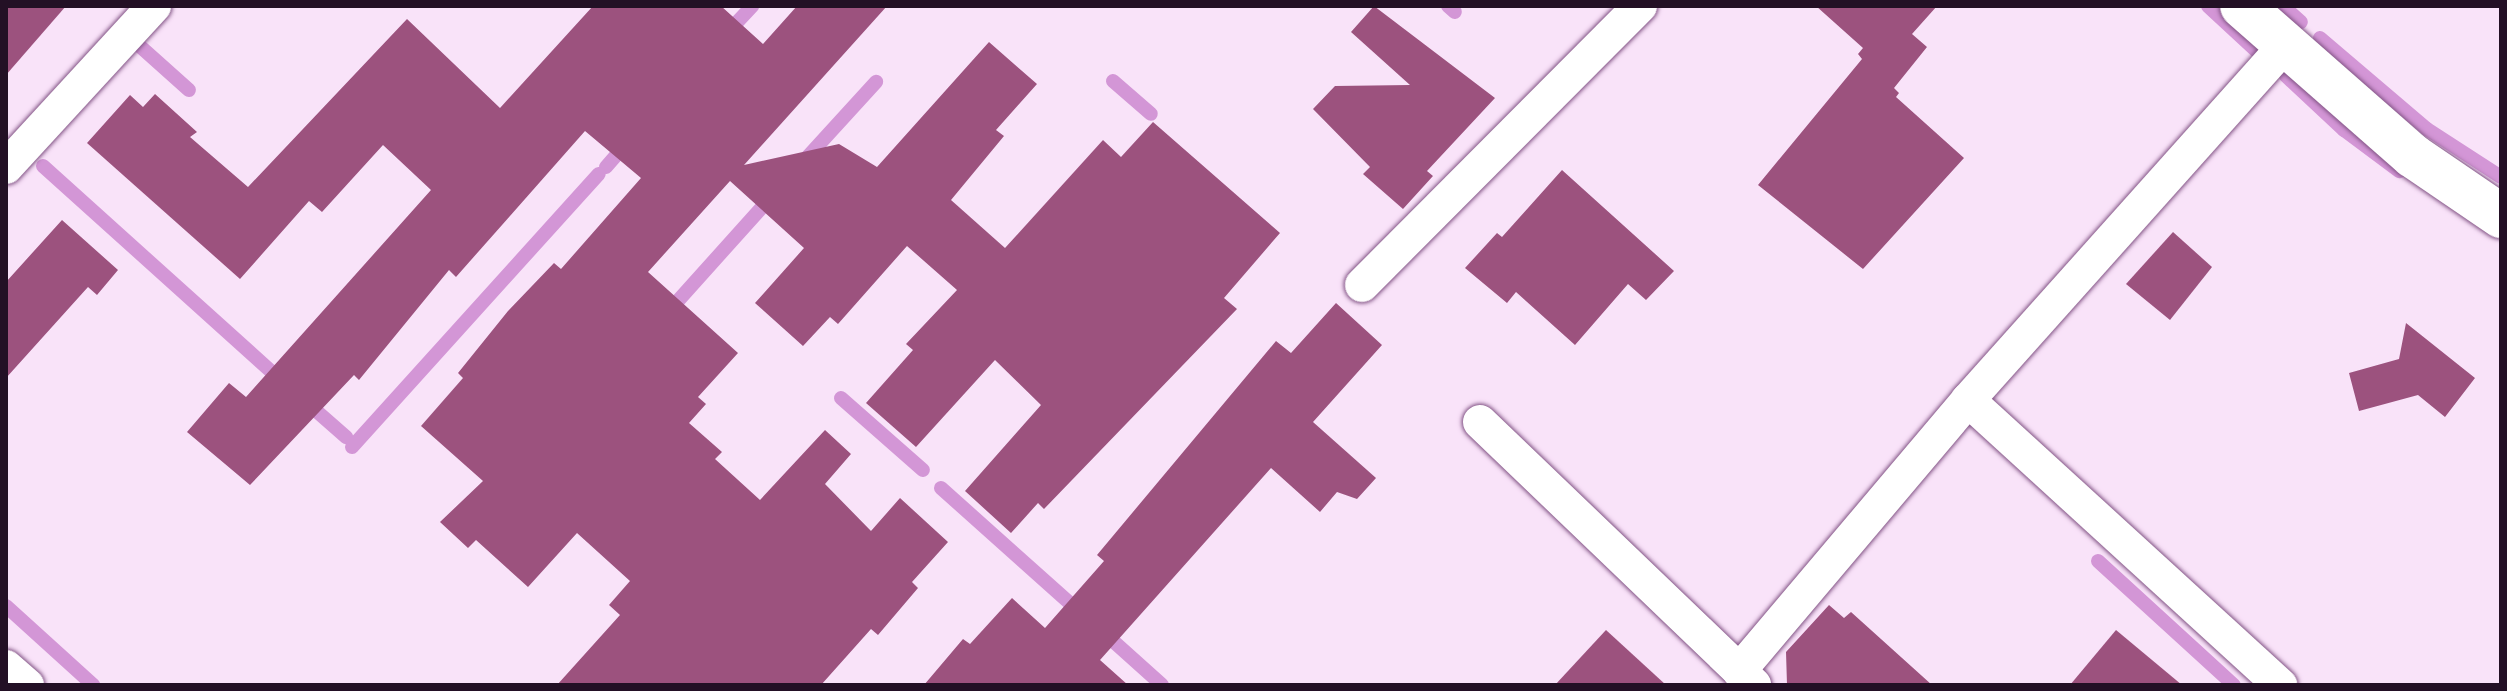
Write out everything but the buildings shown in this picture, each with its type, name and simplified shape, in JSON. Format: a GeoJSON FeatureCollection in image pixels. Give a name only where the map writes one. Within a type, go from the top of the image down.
{"type":"FeatureCollection","features":[{"type":"Feature","properties":{"kind":"main road"},"geometry":{"type":"LineString","coordinates":[[2242,6],[2413,156],[2501,216]]}},
{"type":"Feature","properties":{"kind":"street"},"geometry":{"type":"LineString","coordinates":[[6,167],[154,6]]}},
{"type":"Feature","properties":{"kind":"street"},"geometry":{"type":"LineString","coordinates":[[1362,285],[1640,6]]}},
{"type":"Feature","properties":{"kind":"street"},"geometry":{"type":"LineString","coordinates":[[1480,422],[1746,678],[1968,400],[2284,46]]}},
{"type":"Feature","properties":{"kind":"street"},"geometry":{"type":"LineString","coordinates":[[1968,400],[2280,685]]}},
{"type":"Feature","properties":{"kind":"street"},"geometry":{"type":"LineString","coordinates":[[6,667],[27,685]]}},
{"type":"Feature","properties":{"kind":"waterway"},"geometry":{"type":"LineString","coordinates":[[727,33],[752,6]]}},
{"type":"Feature","properties":{"kind":"waterway"},"geometry":{"type":"LineString","coordinates":[[1448,6],[1455,12]]}},
{"type":"Feature","properties":{"kind":"waterway"},"geometry":{"type":"LineString","coordinates":[[2208,6],[2264,58]]}},
{"type":"Feature","properties":{"kind":"waterway"},"geometry":{"type":"LineString","coordinates":[[2283,6],[2301,22]]}},
{"type":"Feature","properties":{"kind":"waterway"},"geometry":{"type":"LineString","coordinates":[[2320,38],[2427,129],[2501,177]]}},
{"type":"Feature","properties":{"kind":"waterway"},"geometry":{"type":"LineString","coordinates":[[133,40],[189,90]]}},
{"type":"Feature","properties":{"kind":"waterway"},"geometry":{"type":"LineString","coordinates":[[2286,76],[2344,130],[2399,171]]}},
{"type":"Feature","properties":{"kind":"waterway"},"geometry":{"type":"LineString","coordinates":[[1113,81],[1151,114]]}},
{"type":"Feature","properties":{"kind":"waterway"},"geometry":{"type":"LineString","coordinates":[[802,163],[876,82]]}},
{"type":"Feature","properties":{"kind":"waterway"},"geometry":{"type":"LineString","coordinates":[[606,167],[627,143]]}},
{"type":"Feature","properties":{"kind":"waterway"},"geometry":{"type":"LineString","coordinates":[[43,166],[283,382]]}},
{"type":"Feature","properties":{"kind":"waterway"},"geometry":{"type":"LineString","coordinates":[[352,447],[599,174]]}},
{"type":"Feature","properties":{"kind":"waterway"},"geometry":{"type":"LineString","coordinates":[[676,303],[772,196]]}},
{"type":"Feature","properties":{"kind":"waterway"},"geometry":{"type":"LineString","coordinates":[[841,398],[923,470]]}},
{"type":"Feature","properties":{"kind":"waterway"},"geometry":{"type":"LineString","coordinates":[[305,401],[346,437]]}},
{"type":"Feature","properties":{"kind":"waterway"},"geometry":{"type":"LineString","coordinates":[[941,488],[1081,613]]}},
{"type":"Feature","properties":{"kind":"waterway"},"geometry":{"type":"LineString","coordinates":[[2098,561],[2234,685]]}},
{"type":"Feature","properties":{"kind":"waterway"},"geometry":{"type":"LineString","coordinates":[[6,606],[93,685]]}},
{"type":"Feature","properties":{"kind":"waterway"},"geometry":{"type":"LineString","coordinates":[[1103,632],[1162,685]]}}]}
